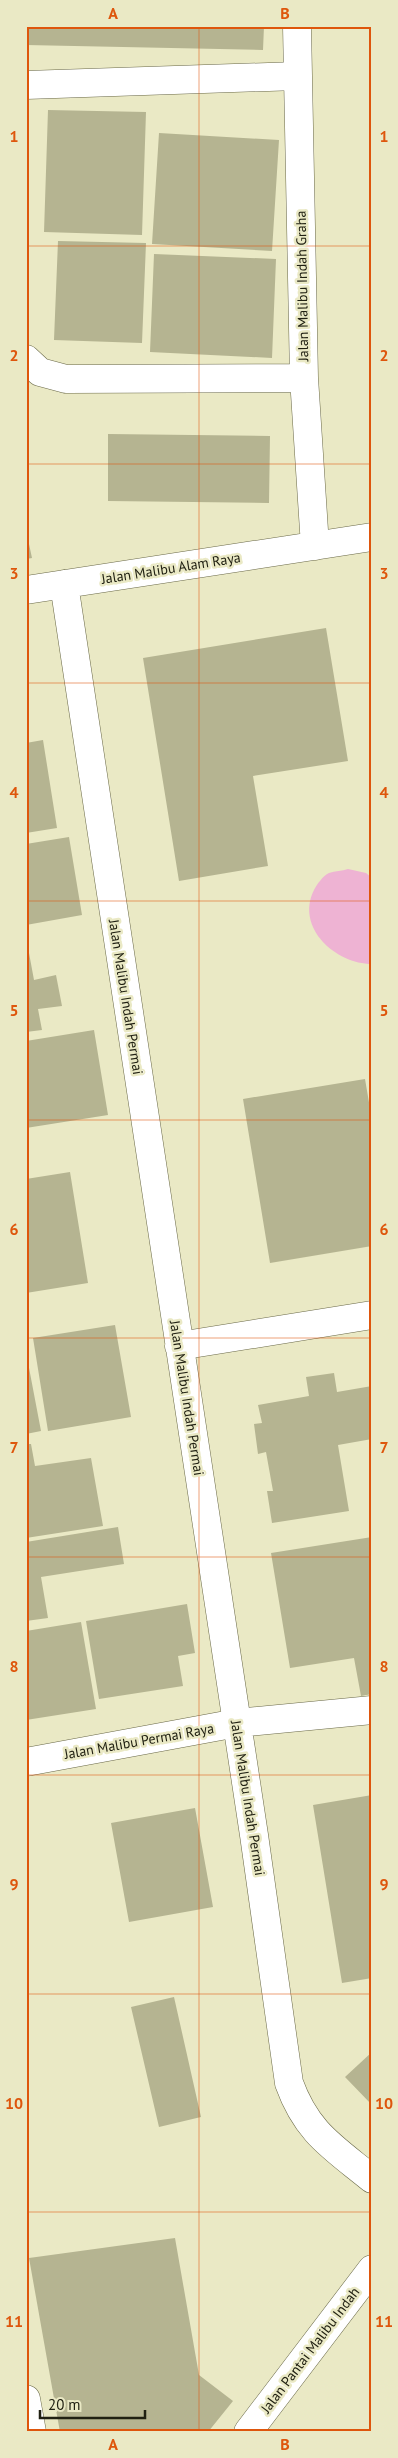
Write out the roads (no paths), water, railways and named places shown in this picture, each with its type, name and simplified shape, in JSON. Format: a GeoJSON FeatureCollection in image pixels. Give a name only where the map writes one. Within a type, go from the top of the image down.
{"type":"FeatureCollection","features":[{"type":"Feature","properties":{"kind":"street","name":"Jalan Malibu Indah Graha"},"geometry":{"type":"LineString","coordinates":[[297,26],[304,378],[315,546]]}},
{"type":"Feature","properties":{"kind":"street"},"geometry":{"type":"LineString","coordinates":[[26,86],[297,76]]}},
{"type":"Feature","properties":{"kind":"street"},"geometry":{"type":"LineString","coordinates":[[26,359],[40,372],[66,379],[304,378]]}},
{"type":"Feature","properties":{"kind":"street","name":"Jalan Malibu Alam Raya"},"geometry":{"type":"LineString","coordinates":[[26,590],[372,537]]}},
{"type":"Feature","properties":{"kind":"street","name":"Jalan Malibu Indah Permai"},"geometry":{"type":"LineString","coordinates":[[64,584],[289,2083],[297,2107],[307,2122],[332,2148],[372,2179]]}},
{"type":"Feature","properties":{"kind":"street"},"geometry":{"type":"LineString","coordinates":[[179,1346],[372,1315]]}},
{"type":"Feature","properties":{"kind":"street","name":"Jalan Malibu Permai Raya"},"geometry":{"type":"LineString","coordinates":[[26,1762],[236,1723],[372,1710]]}},
{"type":"Feature","properties":{"kind":"street","name":"Jalan Pantai Malibu Indah"},"geometry":{"type":"LineString","coordinates":[[248,2432],[372,2269]]}},
{"type":"Feature","properties":{"kind":"street"},"geometry":{"type":"LineString","coordinates":[[26,2399],[32,2432]]}}]}
